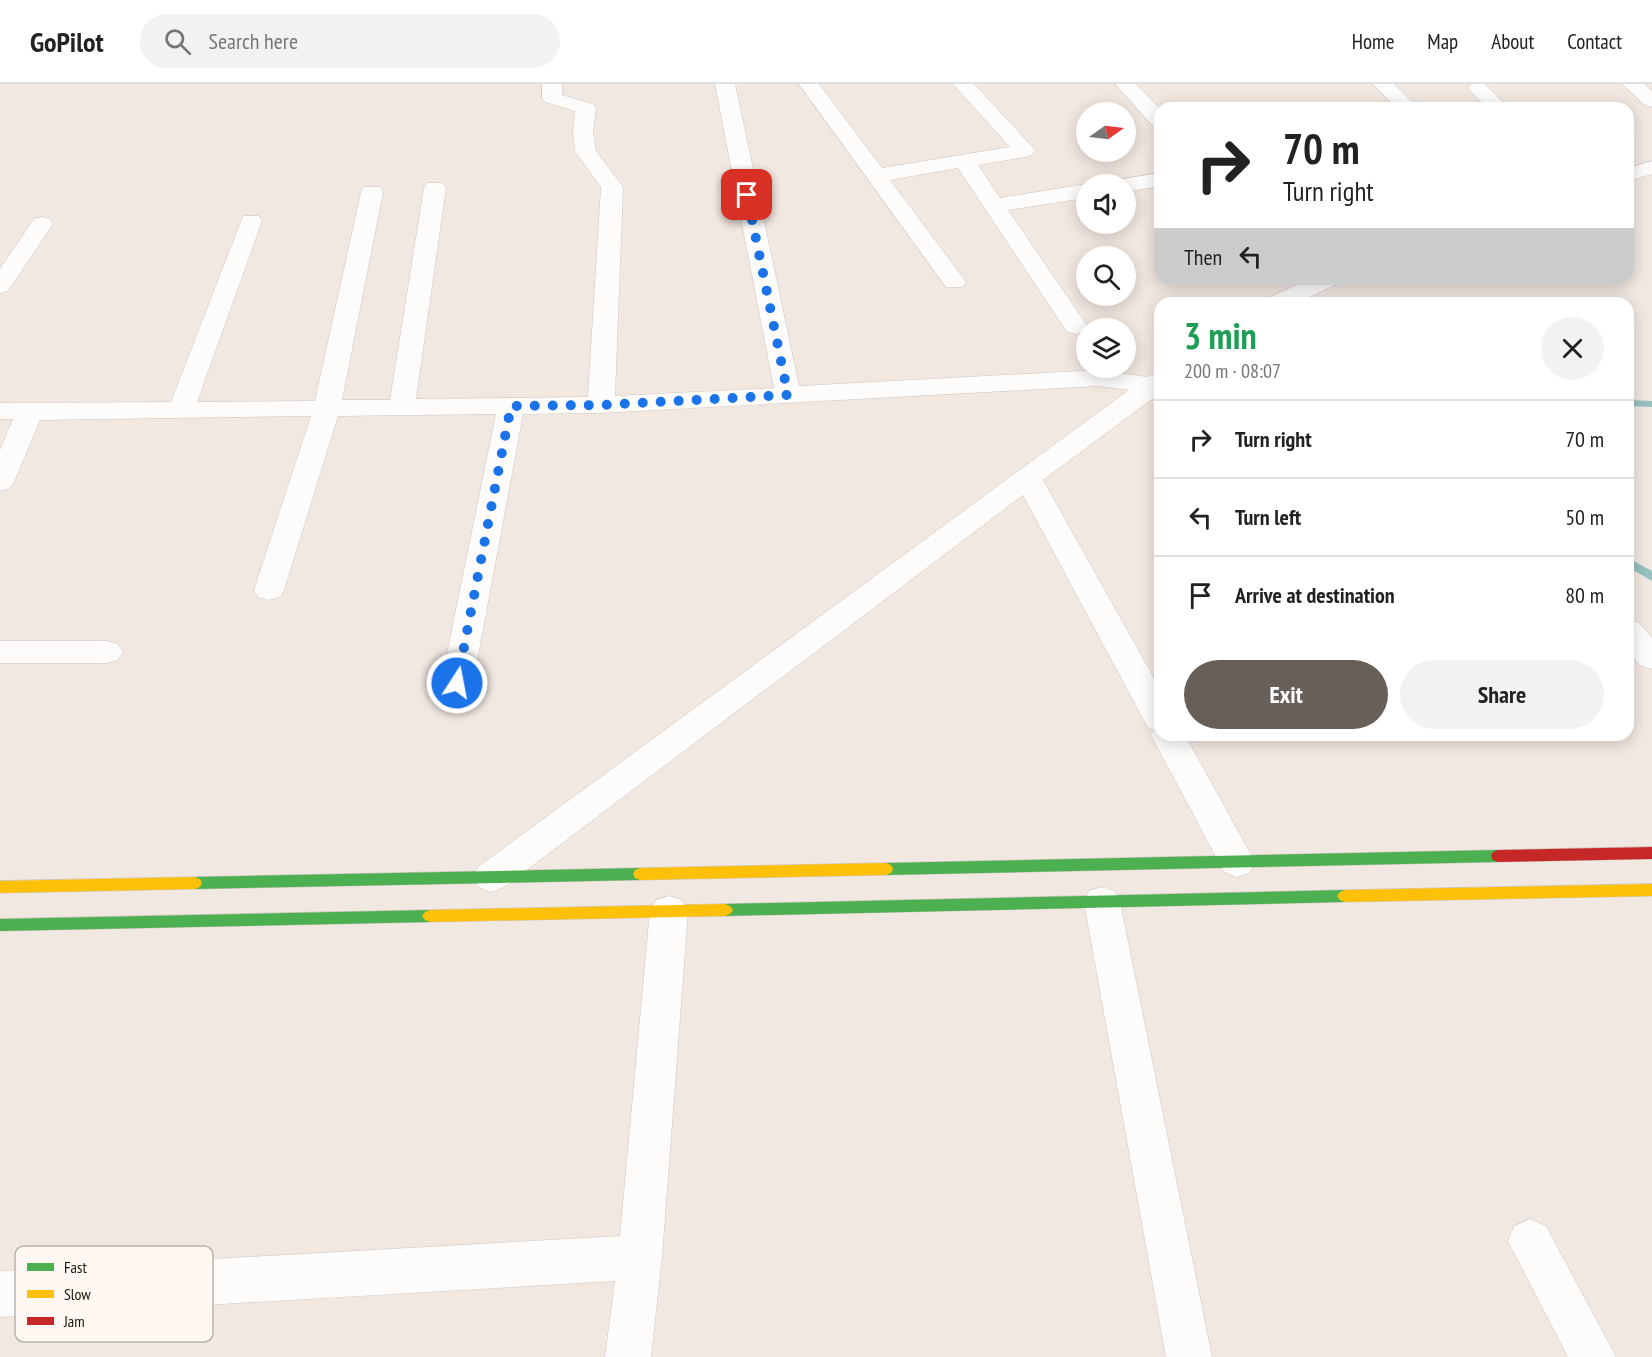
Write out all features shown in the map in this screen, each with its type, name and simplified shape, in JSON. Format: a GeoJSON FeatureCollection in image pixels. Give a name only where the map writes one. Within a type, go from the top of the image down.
{"type":"FeatureCollection","features":[{"type":"Feature","properties":{"kind":"main road"},"geometry":{"type":"LineString","coordinates":[[0,887],[1652,853]]}},
{"type":"Feature","properties":{"kind":"main road"},"geometry":{"type":"LineString","coordinates":[[0,925],[1652,890]]}},
{"type":"Feature","properties":{"kind":"street"},"geometry":{"type":"LineString","coordinates":[[559,84],[552,98],[586,108],[583,133],[586,153],[606,176],[612,187],[601,405]]}},
{"type":"Feature","properties":{"kind":"street"},"geometry":{"type":"LineString","coordinates":[[725,84],[788,395]]}},
{"type":"Feature","properties":{"kind":"street"},"geometry":{"type":"LineString","coordinates":[[808,84],[954,282]]}},
{"type":"Feature","properties":{"kind":"street"},"geometry":{"type":"LineString","coordinates":[[874,176],[1025,151],[963,84]]}},
{"type":"Feature","properties":{"kind":"street"},"geometry":{"type":"LineString","coordinates":[[1125,84],[1154,115]]}},
{"type":"Feature","properties":{"kind":"street"},"geometry":{"type":"LineString","coordinates":[[1383,84],[1402,102]]}},
{"type":"Feature","properties":{"kind":"street"},"geometry":{"type":"LineString","coordinates":[[1632,84],[1652,101]]}},
{"type":"Feature","properties":{"kind":"street"},"geometry":{"type":"LineString","coordinates":[[1478,88],[1492,102]]}},
{"type":"Feature","properties":{"kind":"street"},"geometry":{"type":"LineString","coordinates":[[964,161],[1076,327]]}},
{"type":"Feature","properties":{"kind":"street"},"geometry":{"type":"LineString","coordinates":[[1634,174],[1652,167]]}},
{"type":"Feature","properties":{"kind":"street"},"geometry":{"type":"LineString","coordinates":[[1136,183],[1154,180]]}},
{"type":"Feature","properties":{"kind":"street"},"geometry":{"type":"LineString","coordinates":[[402,407],[435,188]]}},
{"type":"Feature","properties":{"kind":"street"},"geometry":{"type":"LineString","coordinates":[[268,590],[327,408],[372,192]]}},
{"type":"Feature","properties":{"kind":"street"},"geometry":{"type":"LineString","coordinates":[[994,206],[1076,193]]}},
{"type":"Feature","properties":{"kind":"street"},"geometry":{"type":"LineString","coordinates":[[181,410],[251,221]]}},
{"type":"Feature","properties":{"kind":"street"},"geometry":{"type":"LineString","coordinates":[[0,286],[42,225]]}},
{"type":"Feature","properties":{"kind":"street"},"geometry":{"type":"LineString","coordinates":[[1287,297],[1308,285]]}},
{"type":"Feature","properties":{"kind":"street"},"geometry":{"type":"LineString","coordinates":[[0,411],[601,405],[1098,378],[1154,383]]}},
{"type":"Feature","properties":{"kind":"street"},"geometry":{"type":"LineString","coordinates":[[490,877],[1029,480],[1154,385]]}},
{"type":"Feature","properties":{"kind":"street"},"geometry":{"type":"LineString","coordinates":[[457,683],[511,406]]}},
{"type":"Feature","properties":{"kind":"street"},"geometry":{"type":"LineString","coordinates":[[0,482],[30,412]]}},
{"type":"Feature","properties":{"kind":"street"},"geometry":{"type":"LineString","coordinates":[[1029,480],[1154,708]]}},
{"type":"Feature","properties":{"kind":"street"},"geometry":{"type":"LineString","coordinates":[[1634,638],[1652,658]]}},
{"type":"Feature","properties":{"kind":"street"},"geometry":{"type":"LineString","coordinates":[[0,652],[107,652]]}},
{"type":"Feature","properties":{"kind":"street"},"geometry":{"type":"LineString","coordinates":[[1171,741],[1238,862]]}},
{"type":"Feature","properties":{"kind":"street"},"geometry":{"type":"LineString","coordinates":[[1102,902],[1189,1357]]}},
{"type":"Feature","properties":{"kind":"street"},"geometry":{"type":"LineString","coordinates":[[628,1357],[640,1257],[669,911]]}},
{"type":"Feature","properties":{"kind":"street"},"geometry":{"type":"LineString","coordinates":[[1530,1241],[1593,1357]]}},
{"type":"Feature","properties":{"kind":"street"},"geometry":{"type":"LineString","coordinates":[[213,1282],[640,1257]]}},
{"type":"Feature","properties":{"kind":"street"},"geometry":{"type":"LineString","coordinates":[[0,1294],[15,1293]]}},
{"type":"Feature","properties":{"kind":"waterway"},"geometry":{"type":"LineString","coordinates":[[1634,403],[1652,404]]}},
{"type":"Feature","properties":{"kind":"waterway"},"geometry":{"type":"LineString","coordinates":[[1634,566],[1652,577]]}},
{"type":"Feature","properties":{"kind":"traffic: fast"},"geometry":{"type":"LineString","coordinates":[[886,869],[1498,856]]}},
{"type":"Feature","properties":{"kind":"traffic: fast"},"geometry":{"type":"LineString","coordinates":[[195,883],[640,874]]}},
{"type":"Feature","properties":{"kind":"traffic: fast"},"geometry":{"type":"LineString","coordinates":[[725,910],[1345,896]]}},
{"type":"Feature","properties":{"kind":"traffic: fast"},"geometry":{"type":"LineString","coordinates":[[0,925],[430,916]]}},
{"type":"Feature","properties":{"kind":"traffic: slow"},"geometry":{"type":"LineString","coordinates":[[640,874],[886,869]]}},
{"type":"Feature","properties":{"kind":"traffic: slow"},"geometry":{"type":"LineString","coordinates":[[0,887],[195,883]]}},
{"type":"Feature","properties":{"kind":"traffic: slow"},"geometry":{"type":"LineString","coordinates":[[1345,896],[1652,890]]}},
{"type":"Feature","properties":{"kind":"traffic: slow"},"geometry":{"type":"LineString","coordinates":[[430,916],[725,910]]}},
{"type":"Feature","properties":{"kind":"traffic: jam"},"geometry":{"type":"LineString","coordinates":[[1498,856],[1652,853]]}},
{"type":"Feature","properties":{"kind":"route"},"geometry":{"type":"LineString","coordinates":[[457,683],[511,406],[601,405],[788,395],[747,195]]}}]}
